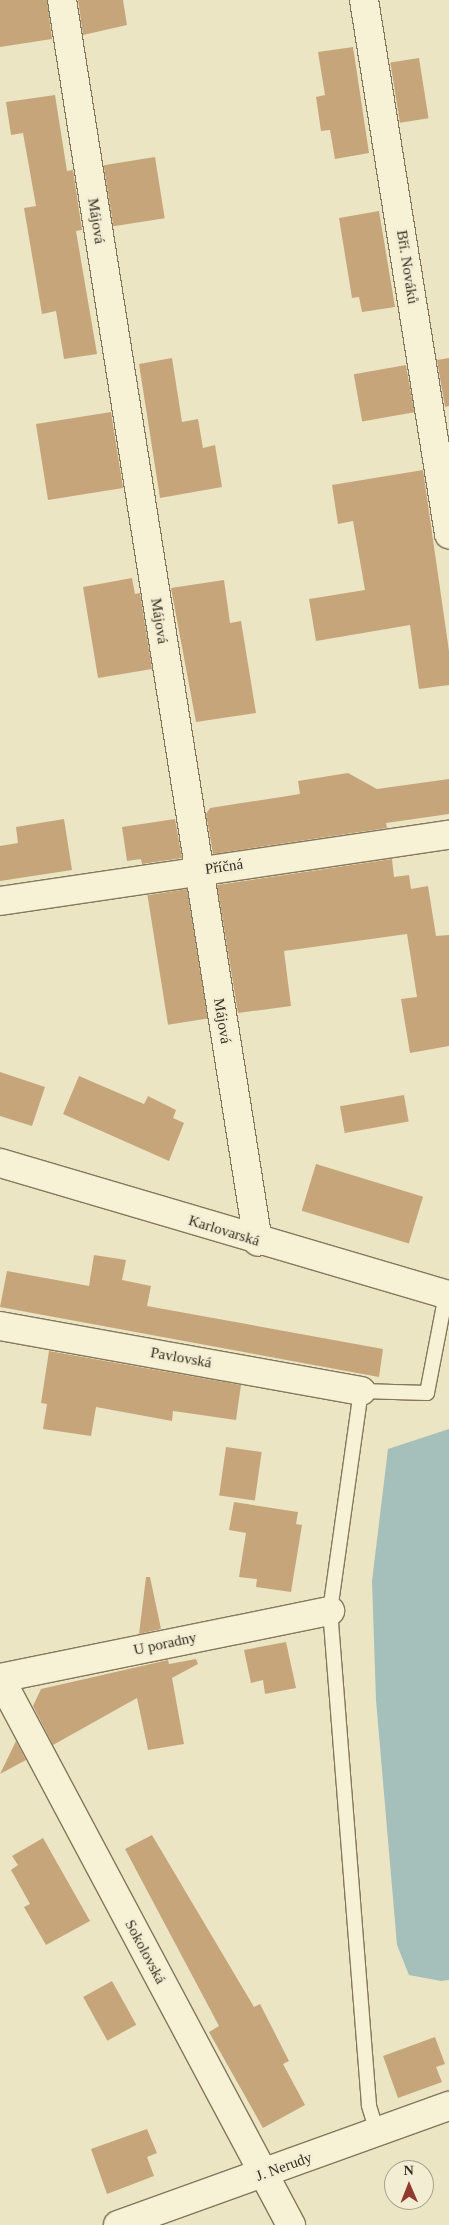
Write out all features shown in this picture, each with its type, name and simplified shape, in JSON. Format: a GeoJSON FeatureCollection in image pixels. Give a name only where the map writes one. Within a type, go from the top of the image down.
{"type":"FeatureCollection","features":[{"type":"Feature","properties":{"kind":"street","name":"Májová"},"geometry":{"type":"LineString","coordinates":[[62,0],[258,1242]]}},
{"type":"Feature","properties":{"kind":"street","name":"Bří. Nováků"},"geometry":{"type":"LineString","coordinates":[[364,0],[449,534]]}},
{"type":"Feature","properties":{"kind":"street","name":"Příčná"},"geometry":{"type":"LineString","coordinates":[[0,901],[449,835]]}},
{"type":"Feature","properties":{"kind":"street","name":"Karlovarská"},"geometry":{"type":"LineString","coordinates":[[0,1163],[258,1242],[448,1295]]}},
{"type":"Feature","properties":{"kind":"street","name":"Pavlovská"},"geometry":{"type":"LineString","coordinates":[[0,1326],[361,1391]]}},
{"type":"Feature","properties":{"kind":"street","name":"U poradny"},"geometry":{"type":"LineString","coordinates":[[0,1678],[330,1611]]}},
{"type":"Feature","properties":{"kind":"street","name":"Sokolovská"},"geometry":{"type":"LineString","coordinates":[[0,1678],[263,2176],[291,2225]]}},
{"type":"Feature","properties":{"kind":"street","name":"J. Nerudy"},"geometry":{"type":"LineString","coordinates":[[118,2225],[263,2176],[449,2106]]}},
{"type":"Feature","properties":{"kind":"lane"},"geometry":{"type":"LineString","coordinates":[[377,2132],[369,2105],[330,1611],[361,1391],[427,1392],[448,1295]]}},
{"type":"Feature","properties":{"kind":"water"},"geometry":{"type":"Polygon","coordinates":[[[449,1429],[449,1980],[441,1981],[409,1975],[397,1945],[376,1700],[372,1581],[388,1449],[449,1429]]]}},
{"type":"Feature","properties":{"kind":"building"},"geometry":{"type":"Polygon","coordinates":[[[0,0],[47,0],[52,39],[0,47],[0,0]]]}},
{"type":"Feature","properties":{"kind":"building"},"geometry":{"type":"Polygon","coordinates":[[[78,0],[123,0],[127,25],[83,35],[78,0]]]}},
{"type":"Feature","properties":{"kind":"building"},"geometry":{"type":"Polygon","coordinates":[[[353,47],[369,153],[335,159],[330,130],[321,131],[316,97],[325,95],[318,52],[353,47]]]}},
{"type":"Feature","properties":{"kind":"building"},"geometry":{"type":"Polygon","coordinates":[[[419,58],[429,118],[400,123],[390,63],[419,58]]]}},
{"type":"Feature","properties":{"kind":"building"},"geometry":{"type":"Polygon","coordinates":[[[55,95],[67,171],[73,170],[82,230],[76,231],[97,354],[64,359],[56,311],[42,314],[24,208],[36,206],[23,133],[11,135],[6,102],[55,95]]]}},
{"type":"Feature","properties":{"kind":"building"},"geometry":{"type":"Polygon","coordinates":[[[155,157],[165,218],[113,226],[104,165],[155,157]]]}},
{"type":"Feature","properties":{"kind":"building"},"geometry":{"type":"Polygon","coordinates":[[[379,211],[395,307],[362,312],[359,297],[352,298],[339,218],[379,211]]]}},
{"type":"Feature","properties":{"kind":"building"},"geometry":{"type":"Polygon","coordinates":[[[172,358],[182,422],[198,419],[203,448],[215,445],[222,487],[160,498],[139,364],[172,358]]]}},
{"type":"Feature","properties":{"kind":"building"},"geometry":{"type":"Polygon","coordinates":[[[449,358],[449,406],[445,407],[437,360],[449,358]]]}},
{"type":"Feature","properties":{"kind":"building"},"geometry":{"type":"Polygon","coordinates":[[[406,365],[414,412],[362,421],[354,374],[406,365]]]}},
{"type":"Feature","properties":{"kind":"building"},"geometry":{"type":"Polygon","coordinates":[[[111,412],[123,488],[48,500],[36,424],[111,412]]]}},
{"type":"Feature","properties":{"kind":"building"},"geometry":{"type":"Polygon","coordinates":[[[423,470],[449,651],[449,685],[419,689],[410,625],[316,641],[309,599],[365,590],[353,521],[338,524],[332,485],[423,470]]]}},
{"type":"Feature","properties":{"kind":"building"},"geometry":{"type":"Polygon","coordinates":[[[132,578],[135,594],[140,593],[152,669],[98,678],[83,587],[132,578]]]}},
{"type":"Feature","properties":{"kind":"building"},"geometry":{"type":"Polygon","coordinates":[[[224,580],[230,623],[241,621],[256,713],[196,722],[171,588],[224,580]]]}},
{"type":"Feature","properties":{"kind":"building"},"geometry":{"type":"Polygon","coordinates":[[[348,773],[377,789],[449,779],[449,814],[386,823],[387,828],[213,854],[206,814],[210,808],[300,794],[298,781],[348,773]]]}},
{"type":"Feature","properties":{"kind":"building"},"geometry":{"type":"Polygon","coordinates":[[[64,819],[72,870],[0,881],[0,846],[18,843],[16,827],[64,819]]]}},
{"type":"Feature","properties":{"kind":"building"},"geometry":{"type":"Polygon","coordinates":[[[175,819],[182,858],[142,864],[141,859],[127,861],[122,827],[175,819]]]}},
{"type":"Feature","properties":{"kind":"building"},"geometry":{"type":"Polygon","coordinates":[[[392,859],[394,877],[409,875],[411,889],[428,886],[436,936],[449,935],[449,1046],[410,1053],[401,999],[417,997],[407,934],[284,951],[291,1006],[238,1013],[217,885],[392,859]]]}},
{"type":"Feature","properties":{"kind":"building"},"geometry":{"type":"Polygon","coordinates":[[[187,889],[207,1018],[168,1025],[147,895],[187,889]]]}},
{"type":"Feature","properties":{"kind":"building"},"geometry":{"type":"Polygon","coordinates":[[[0,1072],[45,1087],[32,1126],[0,1116],[0,1072]]]}},
{"type":"Feature","properties":{"kind":"building"},"geometry":{"type":"Polygon","coordinates":[[[79,1076],[144,1104],[148,1096],[176,1110],[173,1118],[184,1123],[169,1161],[63,1114],[79,1076]]]}},
{"type":"Feature","properties":{"kind":"building"},"geometry":{"type":"Polygon","coordinates":[[[404,1095],[409,1122],[345,1133],[340,1106],[404,1095]]]}},
{"type":"Feature","properties":{"kind":"building"},"geometry":{"type":"Polygon","coordinates":[[[316,1164],[423,1197],[409,1244],[302,1211],[316,1164]]]}},
{"type":"Feature","properties":{"kind":"building"},"geometry":{"type":"Polygon","coordinates":[[[94,1255],[126,1260],[122,1280],[151,1286],[147,1306],[383,1349],[379,1377],[0,1307],[7,1271],[89,1286],[94,1255]]]}},
{"type":"Feature","properties":{"kind":"building"},"geometry":{"type":"Polygon","coordinates":[[[49,1351],[241,1385],[236,1420],[173,1411],[172,1421],[96,1407],[91,1436],[43,1429],[47,1404],[41,1403],[49,1351]]]}},
{"type":"Feature","properties":{"kind":"building"},"geometry":{"type":"Polygon","coordinates":[[[226,1447],[262,1452],[255,1501],[219,1496],[226,1447]]]}},
{"type":"Feature","properties":{"kind":"building"},"geometry":{"type":"Polygon","coordinates":[[[234,1502],[298,1512],[296,1524],[302,1525],[291,1592],[256,1587],[257,1579],[239,1577],[246,1533],[229,1530],[234,1502]]]}},
{"type":"Feature","properties":{"kind":"building"},"geometry":{"type":"Polygon","coordinates":[[[146,1577],[150,1577],[161,1629],[139,1634],[146,1577]]]}},
{"type":"Feature","properties":{"kind":"building"},"geometry":{"type":"Polygon","coordinates":[[[286,1642],[296,1688],[265,1694],[263,1680],[251,1683],[244,1650],[286,1642]]]}},
{"type":"Feature","properties":{"kind":"building"},"geometry":{"type":"Polygon","coordinates":[[[196,1659],[198,1664],[172,1678],[184,1744],[148,1750],[137,1698],[53,1745],[33,1706],[41,1689],[168,1660],[169,1664],[196,1659]]]}},
{"type":"Feature","properties":{"kind":"building"},"geometry":{"type":"Polygon","coordinates":[[[16,1741],[26,1760],[0,1774],[16,1741]]]}},
{"type":"Feature","properties":{"kind":"building"},"geometry":{"type":"Polygon","coordinates":[[[152,1835],[254,2007],[260,2004],[289,2061],[283,2064],[305,2105],[263,2128],[209,2032],[219,2026],[125,1849],[152,1835]]]}},
{"type":"Feature","properties":{"kind":"building"},"geometry":{"type":"Polygon","coordinates":[[[43,1838],[90,1921],[46,1945],[24,1907],[30,1904],[11,1870],[18,1865],[12,1856],[43,1838]]]}},
{"type":"Feature","properties":{"kind":"building"},"geometry":{"type":"Polygon","coordinates":[[[112,1981],[136,2025],[107,2041],[83,1997],[112,1981]]]}},
{"type":"Feature","properties":{"kind":"building"},"geometry":{"type":"Polygon","coordinates":[[[435,2037],[445,2064],[436,2067],[442,2082],[398,2098],[383,2056],[435,2037]]]}},
{"type":"Feature","properties":{"kind":"building"},"geometry":{"type":"Polygon","coordinates":[[[147,2129],[157,2153],[147,2157],[154,2176],[107,2194],[91,2149],[147,2129]]]}}]}
